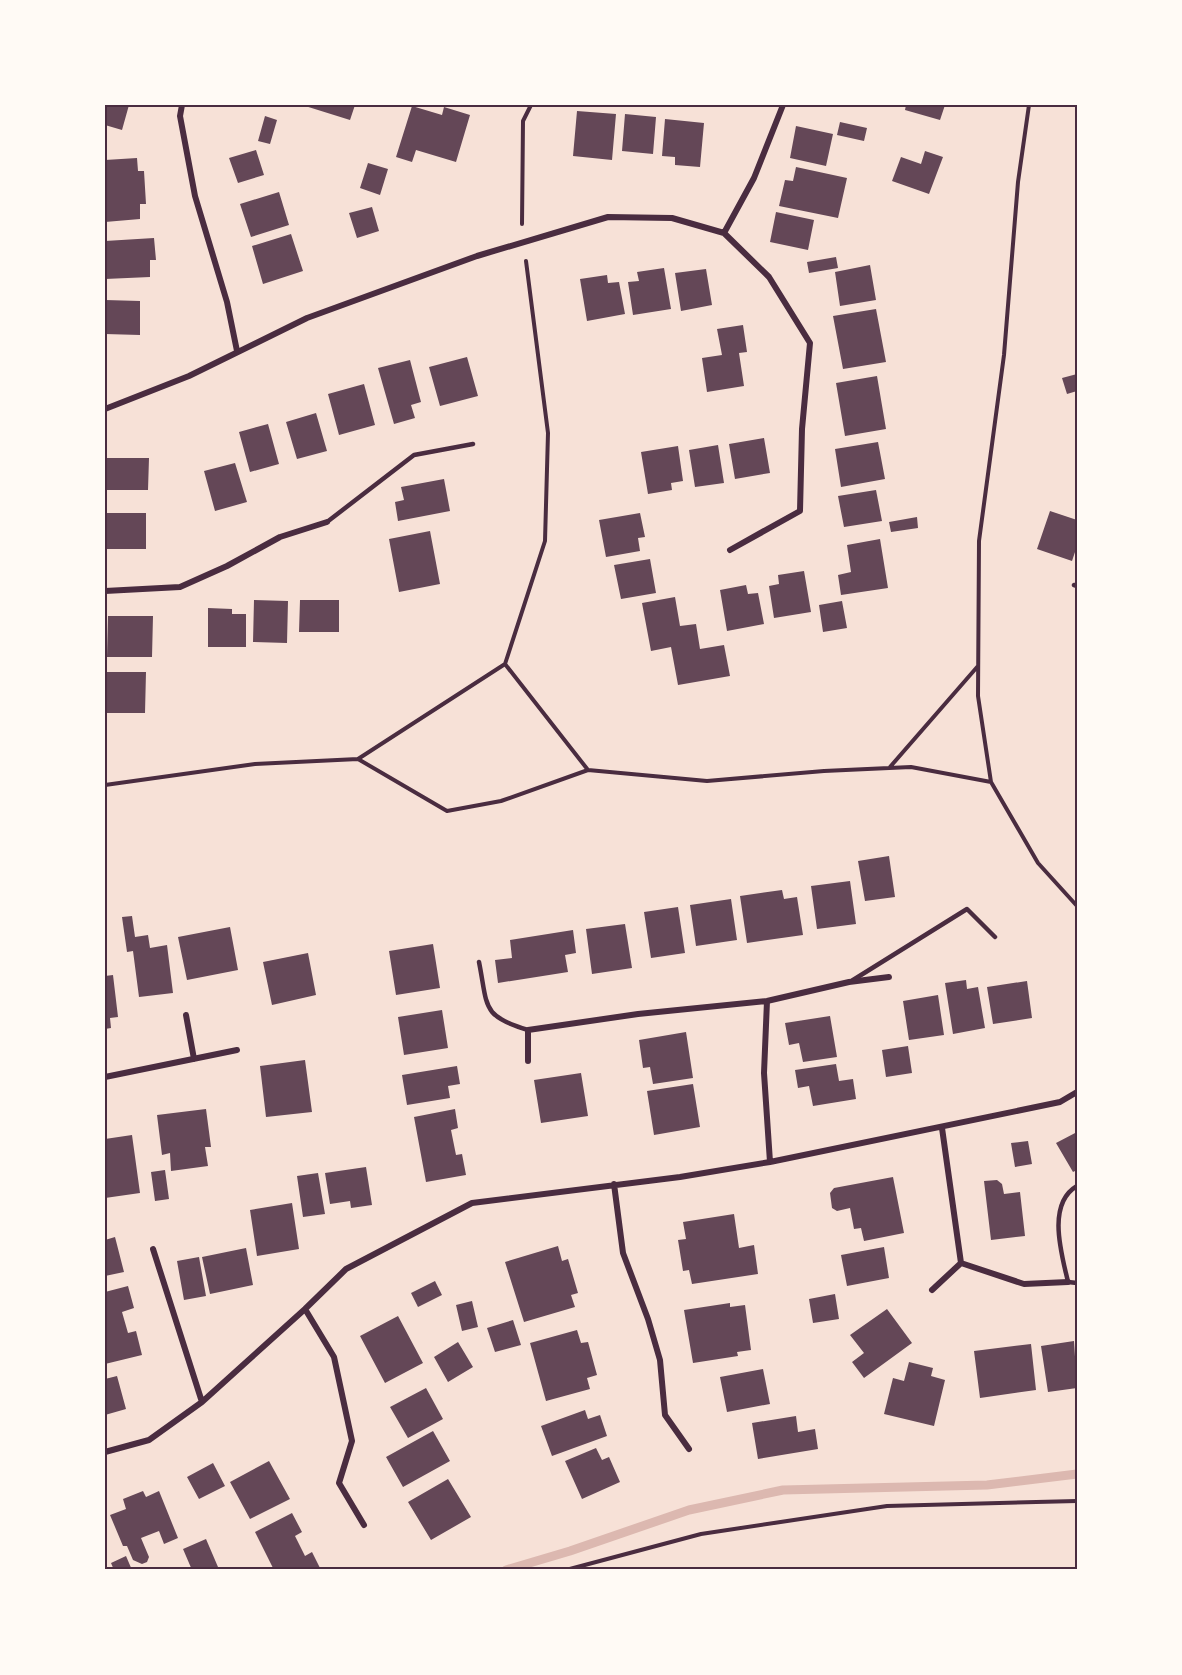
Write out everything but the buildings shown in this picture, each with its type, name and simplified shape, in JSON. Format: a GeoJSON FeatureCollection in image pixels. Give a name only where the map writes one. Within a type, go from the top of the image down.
{"type":"FeatureCollection","features":[{"type":"Feature","properties":{"kind":"street"},"geometry":{"type":"LineString","coordinates":[[182,105],[180,116],[195,196],[227,302],[237,351]]}},
{"type":"Feature","properties":{"kind":"street"},"geometry":{"type":"LineString","coordinates":[[724,233],[754,178],[783,105]]}},
{"type":"Feature","properties":{"kind":"street"},"geometry":{"type":"LineString","coordinates":[[105,409],[189,376],[307,318],[522,241],[608,216],[672,218],[724,233],[769,277],[810,343],[802,429],[800,511],[730,550]]}},
{"type":"Feature","properties":{"kind":"street"},"geometry":{"type":"LineString","coordinates":[[105,591],[180,587],[227,566],[280,537],[327,522]]}},
{"type":"Feature","properties":{"kind":"street"},"geometry":{"type":"LineString","coordinates":[[528,1060],[528,1030],[638,1014],[767,1001],[849,982],[889,977]]}},
{"type":"Feature","properties":{"kind":"street"},"geometry":{"type":"LineString","coordinates":[[767,1001],[764,1073],[770,1162]]}},
{"type":"Feature","properties":{"kind":"street"},"geometry":{"type":"LineString","coordinates":[[186,1015],[194,1059]]}},
{"type":"Feature","properties":{"kind":"street"},"geometry":{"type":"LineString","coordinates":[[105,1077],[237,1050]]}},
{"type":"Feature","properties":{"kind":"street"},"geometry":{"type":"LineString","coordinates":[[105,1452],[149,1440],[202,1402],[346,1269],[472,1203],[680,1177],[770,1162],[1060,1102],[1077,1092]]}},
{"type":"Feature","properties":{"kind":"street"},"geometry":{"type":"LineString","coordinates":[[942,1128],[961,1263]]}},
{"type":"Feature","properties":{"kind":"street"},"geometry":{"type":"LineString","coordinates":[[614,1184],[623,1253],[648,1319],[660,1360],[665,1415],[689,1449]]}},
{"type":"Feature","properties":{"kind":"street"},"geometry":{"type":"LineString","coordinates":[[153,1249],[202,1402]]}},
{"type":"Feature","properties":{"kind":"street"},"geometry":{"type":"LineString","coordinates":[[961,1263],[1024,1284],[1068,1282]]}},
{"type":"Feature","properties":{"kind":"street"},"geometry":{"type":"LineString","coordinates":[[932,1290],[961,1263]]}},
{"type":"Feature","properties":{"kind":"street"},"geometry":{"type":"LineString","coordinates":[[305,1309],[334,1357],[352,1441],[339,1483],[364,1524]]}},
{"type":"Feature","properties":{"kind":"lane"},"geometry":{"type":"LineString","coordinates":[[327,522],[414,455],[473,444]]}},
{"type":"Feature","properties":{"kind":"lane"},"geometry":{"type":"LineString","coordinates":[[849,982],[967,909],[995,937]]}},
{"type":"Feature","properties":{"kind":"lane"},"geometry":{"type":"LineString","coordinates":[[479,962],[487,1005],[497,1019],[528,1030]]}},
{"type":"Feature","properties":{"kind":"lane"},"geometry":{"type":"LineString","coordinates":[[1077,1186],[1062,1206],[1058,1237],[1068,1282],[1077,1283]]}},
{"type":"Feature","properties":{"kind":"path"},"geometry":{"type":"LineString","coordinates":[[105,785],[255,764],[358,759],[505,664],[545,541],[548,433],[531,284],[522,241],[524,122],[531,105]]}},
{"type":"Feature","properties":{"kind":"path"},"geometry":{"type":"LineString","coordinates":[[1029,105],[1018,182],[1004,355],[979,540],[978,696],[991,782],[1038,863],[1077,906]]}},
{"type":"Feature","properties":{"kind":"path"},"geometry":{"type":"LineString","coordinates":[[505,664],[588,770]]}},
{"type":"Feature","properties":{"kind":"path"},"geometry":{"type":"LineString","coordinates":[[890,768],[978,666]]}},
{"type":"Feature","properties":{"kind":"path"},"geometry":{"type":"LineString","coordinates":[[358,759],[447,811],[501,801],[588,770],[708,781],[911,767],[991,782]]}},
{"type":"Feature","properties":{"kind":"path"},"geometry":{"type":"LineString","coordinates":[[566,1570],[701,1534],[886,1506],[1077,1501]]}},
{"type":"Feature","properties":{"kind":"waterway"},"geometry":{"type":"LineString","coordinates":[[506,1570],[570,1551],[689,1510],[783,1490],[987,1485],[1077,1474]]}}]}
